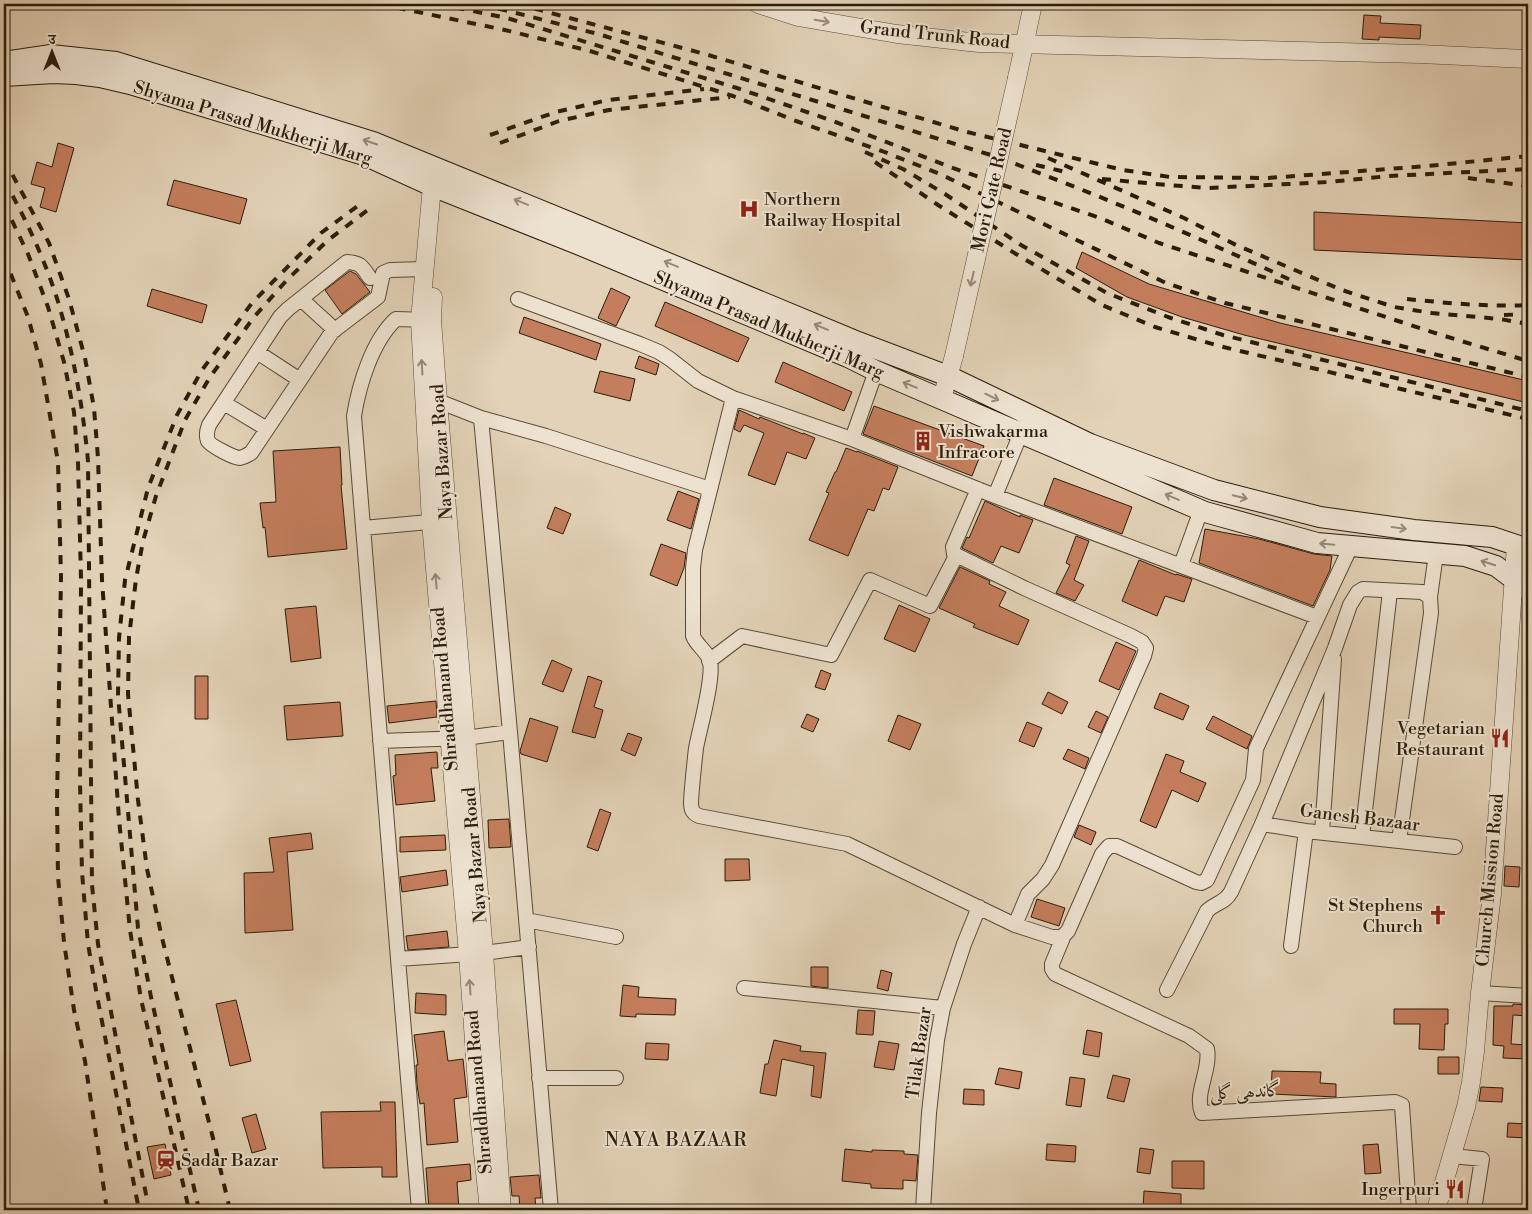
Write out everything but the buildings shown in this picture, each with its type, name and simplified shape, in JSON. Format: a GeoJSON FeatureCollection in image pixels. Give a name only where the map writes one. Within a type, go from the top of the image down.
{"type":"FeatureCollection","features":[{"type":"Feature","properties":{"kind":"main road","name":"Shyama Prasad Mukherji Marg"},"geometry":{"type":"LineString","coordinates":[[4,62],[51,55],[116,62],[373,142],[443,180],[589,249],[851,349],[948,376],[1090,444],[1214,490],[1320,517],[1414,530],[1492,537],[1522,547]]}},
{"type":"Feature","properties":{"kind":"main road","name":"Shyama Prasad Mukherji Marg"},"geometry":{"type":"LineString","coordinates":[[4,76],[53,73],[76,74],[130,84],[443,180]]}},
{"type":"Feature","properties":{"kind":"main road","name":"Shyama Prasad Mukherji Marg"},"geometry":{"type":"LineString","coordinates":[[851,349],[876,371],[1201,510],[1317,543],[1465,556],[1496,566],[1521,584]]}},
{"type":"Feature","properties":{"kind":"street","name":"Grand Trunk Road"},"geometry":{"type":"LineString","coordinates":[[758,4],[798,17],[897,34],[979,43],[1420,54],[1528,59]]}},
{"type":"Feature","properties":{"kind":"street","name":"Mori Gate Road"},"geometry":{"type":"LineString","coordinates":[[942,398],[954,356],[1033,4]]}},
{"type":"Feature","properties":{"kind":"street"},"geometry":{"type":"LineString","coordinates":[[363,528],[439,521],[424,270],[443,180]]}},
{"type":"Feature","properties":{"kind":"street","name":"Naya Bazar Road"},"geometry":{"type":"LineString","coordinates":[[443,180],[426,320],[438,401],[439,521],[476,954],[502,1210]]}},
{"type":"Feature","properties":{"kind":"street"},"geometry":{"type":"LineString","coordinates":[[370,278],[361,265],[356,262],[347,262],[280,318],[207,429],[208,441],[235,458],[251,453],[335,330],[376,299],[379,294],[383,273],[386,270],[424,270]]}},
{"type":"Feature","properties":{"kind":"street"},"geometry":{"type":"LineString","coordinates":[[301,299],[335,330]]}},
{"type":"Feature","properties":{"kind":"street"},"geometry":{"type":"LineString","coordinates":[[518,299],[659,352],[698,381],[733,398],[852,439],[995,496],[1318,617]]}},
{"type":"Feature","properties":{"kind":"street"},"geometry":{"type":"LineString","coordinates":[[420,1210],[354,416],[361,382],[387,327],[396,319],[426,320]]}},
{"type":"Feature","properties":{"kind":"street"},"geometry":{"type":"LineString","coordinates":[[257,352],[300,380]]}},
{"type":"Feature","properties":{"kind":"street"},"geometry":{"type":"LineString","coordinates":[[852,439],[876,371]]}},
{"type":"Feature","properties":{"kind":"street"},"geometry":{"type":"LineString","coordinates":[[733,398],[697,538],[694,558],[692,632],[695,642],[710,661],[711,674],[696,748],[690,802],[694,814],[847,844],[1015,925],[1052,937],[1064,936],[1068,931],[1102,854],[1109,846],[1117,846],[1196,882],[1201,883],[1207,880],[1253,780],[1256,749],[1351,546]]}},
{"type":"Feature","properties":{"kind":"street"},"geometry":{"type":"LineString","coordinates":[[438,401],[481,418],[546,436],[710,489]]}},
{"type":"Feature","properties":{"kind":"street"},"geometry":{"type":"LineString","coordinates":[[224,403],[267,429]]}},
{"type":"Feature","properties":{"kind":"street"},"geometry":{"type":"LineString","coordinates":[[481,418],[529,947],[550,1210]]}},
{"type":"Feature","properties":{"kind":"street"},"geometry":{"type":"LineString","coordinates":[[995,496],[1021,433]]}},
{"type":"Feature","properties":{"kind":"street"},"geometry":{"type":"LineString","coordinates":[[978,489],[953,547],[953,552],[956,556],[1131,636],[1142,642],[1146,648],[1052,865],[1043,879],[1028,894],[1015,925]]}},
{"type":"Feature","properties":{"kind":"street"},"geometry":{"type":"LineString","coordinates":[[1181,565],[1201,510]]}},
{"type":"Feature","properties":{"kind":"street","name":"Church Mission Road"},"geometry":{"type":"LineString","coordinates":[[1436,1210],[1466,1107],[1471,1082],[1492,894],[1521,584],[1522,547]]}},
{"type":"Feature","properties":{"kind":"street"},"geometry":{"type":"LineString","coordinates":[[1399,841],[1431,613],[1430,597],[1436,554]]}},
{"type":"Feature","properties":{"kind":"street"},"geometry":{"type":"LineString","coordinates":[[710,661],[742,636],[831,655],[870,580],[930,606],[956,556]]}},
{"type":"Feature","properties":{"kind":"street"},"geometry":{"type":"LineString","coordinates":[[1167,990],[1207,911],[1228,898],[1262,824],[1350,605],[1358,592],[1363,589],[1422,592],[1430,597]]}},
{"type":"Feature","properties":{"kind":"street"},"geometry":{"type":"LineString","coordinates":[[1362,837],[1390,591]]}},
{"type":"Feature","properties":{"kind":"street"},"geometry":{"type":"LineString","coordinates":[[1322,833],[1334,648]]}},
{"type":"Feature","properties":{"kind":"street"},"geometry":{"type":"LineString","coordinates":[[380,740],[457,738],[510,732]]}},
{"type":"Feature","properties":{"kind":"street","name":"Ganesh Bazaar"},"geometry":{"type":"LineString","coordinates":[[1262,824],[1322,833],[1455,847]]}},
{"type":"Feature","properties":{"kind":"street"},"geometry":{"type":"LineString","coordinates":[[1291,946],[1306,831]]}},
{"type":"Feature","properties":{"kind":"street","name":"Tilak Bazar"},"geometry":{"type":"LineString","coordinates":[[923,1210],[930,1104],[937,1040],[943,1008],[964,944],[979,907]]}},
{"type":"Feature","properties":{"kind":"street"},"geometry":{"type":"LineString","coordinates":[[526,920],[616,937]]}},
{"type":"Feature","properties":{"kind":"street","name":"گاندھی گلی"},"geometry":{"type":"LineString","coordinates":[[1064,936],[1052,964],[1055,974],[1189,1036],[1207,1049],[1208,1057],[1200,1103],[1202,1113],[1395,1102],[1402,1106],[1409,1210]]}},
{"type":"Feature","properties":{"kind":"street"},"geometry":{"type":"LineString","coordinates":[[398,959],[476,954],[529,947]]}},
{"type":"Feature","properties":{"kind":"street","name":"Shraddhanand Road"},"geometry":{"type":"LineString","coordinates":[[476,954],[478,1114],[489,1210]]}},
{"type":"Feature","properties":{"kind":"street"},"geometry":{"type":"LineString","coordinates":[[744,988],[943,1008]]}},
{"type":"Feature","properties":{"kind":"street"},"geometry":{"type":"LineString","coordinates":[[1480,993],[1528,996]]}},
{"type":"Feature","properties":{"kind":"street"},"geometry":{"type":"LineString","coordinates":[[539,1078],[616,1078]]}},
{"type":"Feature","properties":{"kind":"street"},"geometry":{"type":"LineString","coordinates":[[1452,1156],[1482,1158],[1474,1210]]}},
{"type":"Feature","properties":{"kind":"railway"},"geometry":{"type":"LineString","coordinates":[[379,4],[505,30],[590,51],[733,96],[940,174],[1166,283],[1225,303],[1528,377]]}},
{"type":"Feature","properties":{"kind":"railway"},"geometry":{"type":"LineString","coordinates":[[438,4],[507,18],[737,88],[833,121],[950,167],[1100,218],[1159,243],[1438,334],[1528,361]]}},
{"type":"Feature","properties":{"kind":"railway"},"geometry":{"type":"LineString","coordinates":[[481,4],[598,34],[994,156],[1145,216],[1293,281]]}},
{"type":"Feature","properties":{"kind":"railway"},"geometry":{"type":"LineString","coordinates":[[517,4],[705,54],[967,132],[1123,170],[1170,177],[1268,178],[1428,166],[1528,156]]}},
{"type":"Feature","properties":{"kind":"railway"},"geometry":{"type":"LineString","coordinates":[[490,135],[556,112],[608,100],[704,89]]}},
{"type":"Feature","properties":{"kind":"railway"},"geometry":{"type":"LineString","coordinates":[[500,143],[559,121],[609,110],[730,97]]}},
{"type":"Feature","properties":{"kind":"railway"},"geometry":{"type":"LineString","coordinates":[[865,152],[903,169],[945,194],[1021,245],[1107,293],[1168,317],[1223,335],[1528,411]]}},
{"type":"Feature","properties":{"kind":"railway"},"geometry":{"type":"LineString","coordinates":[[1048,158],[1184,218],[1236,245],[1342,290],[1394,307],[1528,324]]}},
{"type":"Feature","properties":{"kind":"railway"},"geometry":{"type":"LineString","coordinates":[[4,159],[49,243],[69,299],[85,358],[94,408],[98,458],[102,580],[119,819],[130,930],[141,999],[189,1210]]}},
{"type":"Feature","properties":{"kind":"railway"},"geometry":{"type":"LineString","coordinates":[[875,162],[938,205],[1102,305],[1155,327],[1219,346],[1528,419]]}},
{"type":"Feature","properties":{"kind":"railway"},"geometry":{"type":"LineString","coordinates":[[1036,165],[1070,173]]}},
{"type":"Feature","properties":{"kind":"railway"},"geometry":{"type":"LineString","coordinates":[[1102,179],[1208,188],[1528,169]]}},
{"type":"Feature","properties":{"kind":"railway"},"geometry":{"type":"LineString","coordinates":[[1468,178],[1528,186]]}},
{"type":"Feature","properties":{"kind":"railway"},"geometry":{"type":"LineString","coordinates":[[4,180],[35,241],[54,289],[69,343],[83,421],[88,461],[92,885],[98,944],[149,1210]]}},
{"type":"Feature","properties":{"kind":"railway"},"geometry":{"type":"LineString","coordinates":[[199,1210],[151,997],[138,928],[118,695],[119,638],[125,580],[148,488],[177,415],[202,370],[252,303],[321,233],[363,202]]}},
{"type":"Feature","properties":{"kind":"railway"},"geometry":{"type":"LineString","coordinates":[[4,204],[28,254],[48,307],[64,362],[74,412],[78,463],[81,578],[80,783],[82,872],[88,944],[139,1210]]}},
{"type":"Feature","properties":{"kind":"railway"},"geometry":{"type":"LineString","coordinates":[[230,1210],[162,938],[147,869],[128,694],[129,637],[136,579],[143,541],[156,496],[185,420],[210,377],[254,317],[286,281],[327,241],[369,209]]}},
{"type":"Feature","properties":{"kind":"railway"},"geometry":{"type":"LineString","coordinates":[[4,257],[28,317],[41,364],[58,462],[61,577],[57,801],[58,877],[64,942],[74,1010],[85,1061],[107,1210]]}},
{"type":"Feature","properties":{"kind":"railway"},"geometry":{"type":"LineString","coordinates":[[1407,299],[1483,305],[1528,305]]}},
{"type":"Feature","properties":{"kind":"railway"},"geometry":{"type":"LineString","coordinates":[[1504,315],[1528,314]]}},
{"type":"Feature","properties":{"kind":"place","name":"Northern Railway Hospital"},"geometry":{"type":"Point","coordinates":[749,209]}},
{"type":"Feature","properties":{"kind":"place","name":"Vishwakarma Infracore"},"geometry":{"type":"Point","coordinates":[923,441]}},
{"type":"Feature","properties":{"kind":"place","name":"Vegetarian Restaurant"},"geometry":{"type":"Point","coordinates":[1500,738]}},
{"type":"Feature","properties":{"kind":"place","name":"St Stephens Church"},"geometry":{"type":"Point","coordinates":[1438,915]}},
{"type":"Feature","properties":{"kind":"place","name":"Sadar Bazar"},"geometry":{"type":"Point","coordinates":[166,1160]}},
{"type":"Feature","properties":{"kind":"place","name":"Ingerpuri"},"geometry":{"type":"Point","coordinates":[1455,1189]}},
{"type":"Feature","properties":{"kind":"district","name":"NAYA BAZAAR"},"geometry":{"type":"Point","coordinates":[676,1140]}}]}
